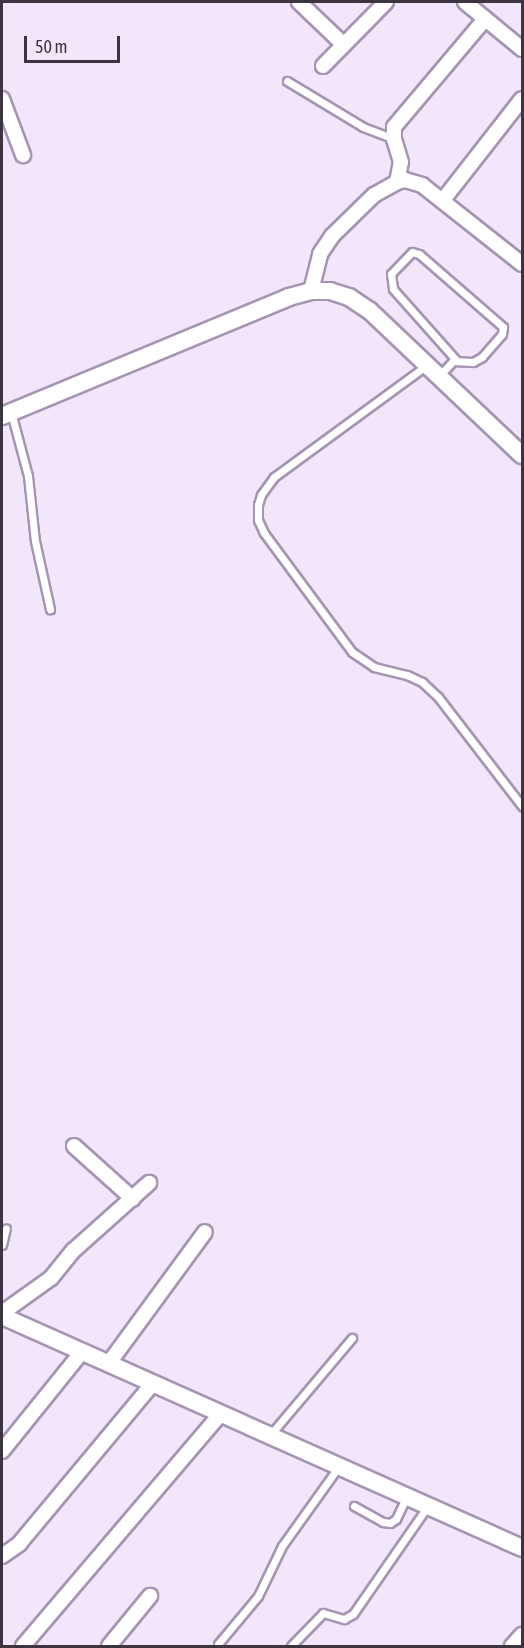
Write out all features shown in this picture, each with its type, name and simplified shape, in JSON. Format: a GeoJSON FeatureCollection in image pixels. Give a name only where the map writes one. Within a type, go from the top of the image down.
{"type":"FeatureCollection","features":[{"type":"Feature","properties":{"kind":"street"},"geometry":{"type":"LineString","coordinates":[[299,2],[344,45]]}},
{"type":"Feature","properties":{"kind":"street"},"geometry":{"type":"LineString","coordinates":[[323,66],[386,2]]}},
{"type":"Feature","properties":{"kind":"street"},"geometry":{"type":"LineString","coordinates":[[465,2],[522,49]]}},
{"type":"Feature","properties":{"kind":"street"},"geometry":{"type":"LineString","coordinates":[[397,182],[401,162],[394,139],[394,127],[485,19]]}},
{"type":"Feature","properties":{"kind":"street"},"geometry":{"type":"LineString","coordinates":[[2,99],[23,155]]}},
{"type":"Feature","properties":{"kind":"street"},"geometry":{"type":"LineString","coordinates":[[443,200],[522,99]]}},
{"type":"Feature","properties":{"kind":"street"},"geometry":{"type":"LineString","coordinates":[[311,291],[320,254],[332,236],[374,195],[405,180],[422,185],[521,259]]}},
{"type":"Feature","properties":{"kind":"street"},"geometry":{"type":"LineString","coordinates":[[6,414],[289,297],[311,291],[330,291],[349,297],[370,311],[522,455]]}},
{"type":"Feature","properties":{"kind":"street"},"geometry":{"type":"LineString","coordinates":[[74,1146],[133,1199]]}},
{"type":"Feature","properties":{"kind":"street"},"geometry":{"type":"LineString","coordinates":[[150,1183],[74,1250],[44,1284],[2,1314],[76,1360],[109,1363],[145,1392],[221,1413],[270,1435],[332,1474],[402,1505],[425,1511],[522,1548]]}},
{"type":"Feature","properties":{"kind":"street"},"geometry":{"type":"LineString","coordinates":[[109,1363],[205,1232]]}},
{"type":"Feature","properties":{"kind":"street"},"geometry":{"type":"LineString","coordinates":[[2,1450],[76,1360]]}},
{"type":"Feature","properties":{"kind":"street"},"geometry":{"type":"LineString","coordinates":[[2,1556],[18,1544],[145,1392]]}},
{"type":"Feature","properties":{"kind":"street"},"geometry":{"type":"LineString","coordinates":[[23,1647],[55,1606],[155,1494],[221,1413]]}},
{"type":"Feature","properties":{"kind":"street"},"geometry":{"type":"LineString","coordinates":[[109,1647],[150,1596]]}},
{"type":"Feature","properties":{"kind":"street"},"geometry":{"type":"LineString","coordinates":[[512,1647],[522,1635]]}},
{"type":"Feature","properties":{"kind":"lane"},"geometry":{"type":"LineString","coordinates":[[287,81],[363,127],[394,139]]}},
{"type":"Feature","properties":{"kind":"lane"},"geometry":{"type":"LineString","coordinates":[[456,360],[393,289],[392,274],[412,252],[419,254],[503,327],[502,334],[478,361],[456,360],[433,371],[274,477],[261,495],[258,520],[264,533],[352,652],[374,667],[406,675],[422,682],[446,706],[522,806]]}},
{"type":"Feature","properties":{"kind":"lane"},"geometry":{"type":"LineString","coordinates":[[6,414],[28,476],[35,541],[50,609]]}},
{"type":"Feature","properties":{"kind":"lane"},"geometry":{"type":"LineString","coordinates":[[2,1245],[6,1228]]}},
{"type":"Feature","properties":{"kind":"lane"},"geometry":{"type":"LineString","coordinates":[[270,1435],[352,1338]]}},
{"type":"Feature","properties":{"kind":"lane"},"geometry":{"type":"LineString","coordinates":[[218,1644],[258,1596],[282,1546],[332,1474]]}},
{"type":"Feature","properties":{"kind":"lane"},"geometry":{"type":"LineString","coordinates":[[354,1506],[386,1523],[393,1521],[402,1505]]}},
{"type":"Feature","properties":{"kind":"lane"},"geometry":{"type":"LineString","coordinates":[[291,1647],[323,1613],[344,1619],[353,1614],[425,1511]]}}]}
